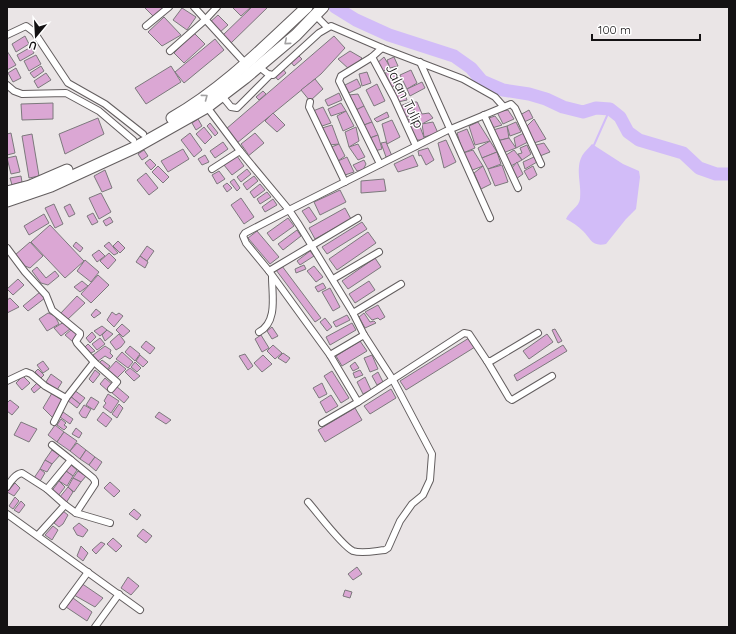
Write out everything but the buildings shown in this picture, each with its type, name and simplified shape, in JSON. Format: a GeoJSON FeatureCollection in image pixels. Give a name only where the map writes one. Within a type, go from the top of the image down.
{"type":"FeatureCollection","features":[{"type":"Feature","properties":{"kind":"highway"},"geometry":{"type":"LineString","coordinates":[[7,192],[30,186],[56,176],[133,140],[203,99],[246,64],[307,7]]}},
{"type":"Feature","properties":{"kind":"highway"},"geometry":{"type":"LineString","coordinates":[[7,201],[51,186],[136,147],[206,107],[222,96],[296,35],[323,7]]}},
{"type":"Feature","properties":{"kind":"street"},"geometry":{"type":"LineString","coordinates":[[146,26],[168,7]]}},
{"type":"Feature","properties":{"kind":"street"},"geometry":{"type":"LineString","coordinates":[[194,7],[246,64]]}},
{"type":"Feature","properties":{"kind":"street"},"geometry":{"type":"LineString","coordinates":[[170,51],[218,7]]}},
{"type":"Feature","properties":{"kind":"street"},"geometry":{"type":"LineString","coordinates":[[307,7],[327,28]]}},
{"type":"Feature","properties":{"kind":"street"},"geometry":{"type":"LineString","coordinates":[[7,35],[26,26],[29,27],[34,32],[68,83],[105,104],[143,134]]}},
{"type":"Feature","properties":{"kind":"street"},"geometry":{"type":"LineString","coordinates":[[222,96],[231,107],[237,108],[270,75],[273,75],[331,26],[382,48],[450,73],[479,87],[495,97],[504,106]]}},
{"type":"Feature","properties":{"kind":"street"},"geometry":{"type":"LineString","coordinates":[[380,164],[339,81],[341,76],[372,57],[382,48]]}},
{"type":"Feature","properties":{"kind":"street","name":"Jalan Tulip"},"geometry":{"type":"LineString","coordinates":[[372,57],[391,92],[416,146]]}},
{"type":"Feature","properties":{"kind":"street"},"geometry":{"type":"LineString","coordinates":[[420,62],[490,218]]}},
{"type":"Feature","properties":{"kind":"street"},"geometry":{"type":"LineString","coordinates":[[258,66],[270,75]]}},
{"type":"Feature","properties":{"kind":"street"},"geometry":{"type":"LineString","coordinates":[[66,93],[68,83]]}},
{"type":"Feature","properties":{"kind":"street"},"geometry":{"type":"LineString","coordinates":[[7,85],[14,91],[22,94],[66,93],[99,111],[133,140]]}},
{"type":"Feature","properties":{"kind":"street"},"geometry":{"type":"LineString","coordinates":[[310,102],[309,107],[345,182]]}},
{"type":"Feature","properties":{"kind":"street"},"geometry":{"type":"LineString","coordinates":[[99,111],[105,104]]}},
{"type":"Feature","properties":{"kind":"street"},"geometry":{"type":"LineString","coordinates":[[358,402],[330,355],[246,243],[243,236],[244,234],[450,129],[510,104],[514,105],[541,164]]}},
{"type":"Feature","properties":{"kind":"street"},"geometry":{"type":"LineString","coordinates":[[206,107],[289,210],[333,279],[364,335],[393,380],[432,454],[432,473],[428,485],[423,495],[412,504],[400,521],[388,548],[384,550],[359,552],[344,545],[308,502]]}},
{"type":"Feature","properties":{"kind":"street"},"geometry":{"type":"LineString","coordinates":[[484,115],[518,188]]}},
{"type":"Feature","properties":{"kind":"street"},"geometry":{"type":"LineString","coordinates":[[212,169],[240,151]]}},
{"type":"Feature","properties":{"kind":"street"},"geometry":{"type":"LineString","coordinates":[[270,274],[358,218]]}},
{"type":"Feature","properties":{"kind":"street"},"geometry":{"type":"LineString","coordinates":[[7,248],[25,272],[46,295],[52,310],[80,333],[76,341],[77,343],[94,362],[117,382],[111,389]]}},
{"type":"Feature","properties":{"kind":"street"},"geometry":{"type":"LineString","coordinates":[[333,279],[379,252]]}},
{"type":"Feature","properties":{"kind":"street"},"geometry":{"type":"LineString","coordinates":[[259,332],[264,330],[269,324],[272,315],[270,274]]}},
{"type":"Feature","properties":{"kind":"street"},"geometry":{"type":"LineString","coordinates":[[353,313],[402,284]]}},
{"type":"Feature","properties":{"kind":"street"},"geometry":{"type":"LineString","coordinates":[[322,423],[393,380],[464,333],[469,334],[509,398],[512,400],[552,376]]}},
{"type":"Feature","properties":{"kind":"street"},"geometry":{"type":"LineString","coordinates":[[487,361],[491,361],[538,333]]}},
{"type":"Feature","properties":{"kind":"street"},"geometry":{"type":"LineString","coordinates":[[330,355],[364,335]]}},
{"type":"Feature","properties":{"kind":"street"},"geometry":{"type":"LineString","coordinates":[[54,422],[66,398],[94,362]]}},
{"type":"Feature","properties":{"kind":"street"},"geometry":{"type":"LineString","coordinates":[[7,381],[26,372],[31,374],[45,386],[66,398]]}},
{"type":"Feature","properties":{"kind":"street"},"geometry":{"type":"LineString","coordinates":[[52,445],[95,481],[76,512]]}},
{"type":"Feature","properties":{"kind":"street"},"geometry":{"type":"LineString","coordinates":[[47,489],[71,460]]}},
{"type":"Feature","properties":{"kind":"street"},"geometry":{"type":"LineString","coordinates":[[7,487],[18,474],[22,473],[47,489],[65,505],[76,512],[110,523]]}},
{"type":"Feature","properties":{"kind":"street"},"geometry":{"type":"LineString","coordinates":[[38,535],[65,505]]}},
{"type":"Feature","properties":{"kind":"street"},"geometry":{"type":"LineString","coordinates":[[7,514],[140,610]]}},
{"type":"Feature","properties":{"kind":"street"},"geometry":{"type":"LineString","coordinates":[[63,606],[88,572]]}},
{"type":"Feature","properties":{"kind":"street"},"geometry":{"type":"LineString","coordinates":[[95,627],[119,594]]}},
{"type":"Feature","properties":{"kind":"shaded area"},"geometry":{"type":"Polygon","coordinates":[[[592,144],[623,164],[639,171],[640,177],[636,209],[606,244],[601,245],[592,242],[579,227],[566,219],[579,202],[580,161],[583,154],[592,144]]]}},
{"type":"Feature","properties":{"kind":"waterway"},"geometry":{"type":"LineString","coordinates":[[335,7],[356,20],[389,35],[454,56],[471,68],[482,81],[503,90],[529,94],[546,99],[563,107],[583,112],[596,108],[610,109],[620,117],[628,132],[639,140],[683,153],[699,168],[716,174],[729,174]]}},
{"type":"Feature","properties":{"kind":"waterway"},"geometry":{"type":"LineString","coordinates":[[594,145],[610,109]]}}]}
